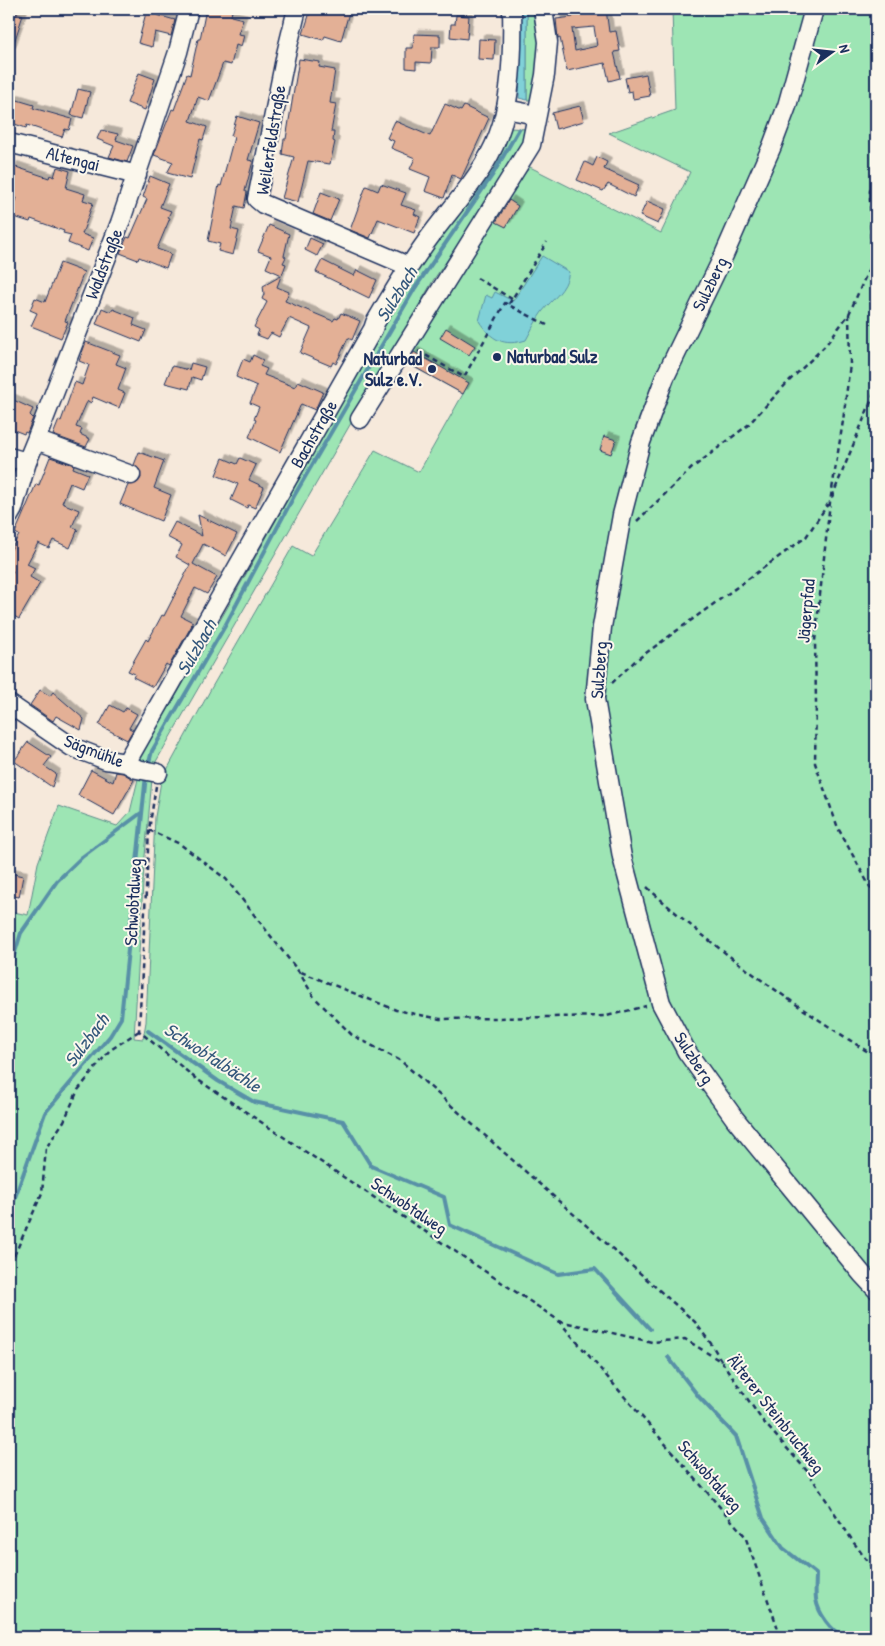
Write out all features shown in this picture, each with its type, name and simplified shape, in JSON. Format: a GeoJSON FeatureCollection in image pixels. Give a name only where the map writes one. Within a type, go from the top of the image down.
{"type":"FeatureCollection","features":[{"type":"Feature","properties":{"kind":"street","name":"Waldstraße"},"geometry":{"type":"LineString","coordinates":[[9,516],[13,509],[26,462],[137,175],[178,52],[189,9]]}},
{"type":"Feature","properties":{"kind":"street","name":"Weilerfeldstraße"},"geometry":{"type":"LineString","coordinates":[[297,9],[257,199],[263,204],[408,266]]}},
{"type":"Feature","properties":{"kind":"street","name":"Bachstraße"},"geometry":{"type":"LineString","coordinates":[[143,769],[375,322],[408,266],[485,162],[498,137],[506,109],[512,9]]}},
{"type":"Feature","properties":{"kind":"street","name":"Bachstraße"},"geometry":{"type":"LineString","coordinates":[[360,419],[530,145],[545,75],[548,42],[544,9]]}},
{"type":"Feature","properties":{"kind":"street","name":"Sulzberg"},"geometry":{"type":"LineString","coordinates":[[814,9],[787,106],[772,146],[724,255],[665,377],[642,442],[619,528],[602,627],[595,699],[622,857],[662,1003],[687,1052],[735,1119],[843,1252],[876,1289]]}},
{"type":"Feature","properties":{"kind":"street"},"geometry":{"type":"LineString","coordinates":[[506,109],[536,115]]}},
{"type":"Feature","properties":{"kind":"street","name":"Altengai"},"geometry":{"type":"LineString","coordinates":[[9,143],[137,175]]}},
{"type":"Feature","properties":{"kind":"street"},"geometry":{"type":"LineString","coordinates":[[36,440],[131,475]]}},
{"type":"Feature","properties":{"kind":"street"},"geometry":{"type":"LineString","coordinates":[[9,457],[26,462]]}},
{"type":"Feature","properties":{"kind":"street","name":"Sägmühle"},"geometry":{"type":"LineString","coordinates":[[9,704],[72,746],[106,760],[143,769]]}},
{"type":"Feature","properties":{"kind":"path"},"geometry":{"type":"LineString","coordinates":[[619,528],[629,528],[642,518],[692,468],[748,425],[825,346],[849,314],[871,264],[870,191],[876,176]]}},
{"type":"Feature","properties":{"kind":"path"},"geometry":{"type":"LineString","coordinates":[[414,348],[464,377],[505,303],[508,304],[512,299],[547,242]]}},
{"type":"Feature","properties":{"kind":"path"},"geometry":{"type":"LineString","coordinates":[[477,278],[512,299]]}},
{"type":"Feature","properties":{"kind":"path"},"geometry":{"type":"LineString","coordinates":[[508,304],[547,325]]}},
{"type":"Feature","properties":{"kind":"path","name":"Jägerpfad"},"geometry":{"type":"LineString","coordinates":[[849,314],[850,364],[830,502],[815,641],[815,763],[838,828],[876,898]]}},
{"type":"Feature","properties":{"kind":"path"},"geometry":{"type":"LineString","coordinates":[[595,699],[635,661],[806,537],[830,502],[876,389]]}},
{"type":"Feature","properties":{"kind":"path","name":"Schwobtalweg"},"geometry":{"type":"LineString","coordinates":[[143,769],[149,830],[139,1031],[195,1078],[558,1320],[745,1536],[781,1637]]}},
{"type":"Feature","properties":{"kind":"path"},"geometry":{"type":"LineString","coordinates":[[149,830],[180,844],[226,879],[299,972],[314,997],[352,1035],[401,1061],[695,1322],[712,1344],[722,1362]]}},
{"type":"Feature","properties":{"kind":"path"},"geometry":{"type":"LineString","coordinates":[[644,884],[723,952],[812,1016],[876,1057]]}},
{"type":"Feature","properties":{"kind":"path"},"geometry":{"type":"LineString","coordinates":[[299,972],[396,1010],[440,1020],[607,1016],[662,1003]]}},
{"type":"Feature","properties":{"kind":"path"},"geometry":{"type":"LineString","coordinates":[[9,1263],[14,1256],[42,1193],[46,1148],[64,1121],[78,1090],[109,1051],[139,1031]]}},
{"type":"Feature","properties":{"kind":"path","name":"Älterer Steinbruchweg"},"geometry":{"type":"LineString","coordinates":[[558,1320],[652,1342],[685,1339],[722,1362],[762,1420],[808,1472],[876,1574]]}},
{"type":"Feature","properties":{"kind":"green space"},"geometry":{"type":"Polygon","coordinates":[[[527,9],[533,9],[535,23],[543,41],[537,92],[531,100],[527,100],[527,9]]]}},
{"type":"Feature","properties":{"kind":"green space"},"geometry":{"type":"Polygon","coordinates":[[[672,9],[808,9],[780,113],[631,457],[595,746],[602,791],[649,976],[664,1019],[876,1300],[876,1637],[9,1637],[9,911],[28,915],[38,863],[59,806],[117,826],[130,812],[139,775],[152,779],[144,867],[134,1038],[143,1039],[146,1022],[155,817],[161,781],[212,687],[293,546],[311,556],[375,450],[419,472],[463,394],[405,362],[511,190],[530,167],[661,233],[690,172],[609,133],[675,110],[672,9]]]}},
{"type":"Feature","properties":{"kind":"green space"},"geometry":{"type":"Polygon","coordinates":[[[820,9],[876,9],[876,1282],[738,1114],[693,1048],[674,1014],[660,972],[613,788],[606,745],[604,681],[608,629],[625,533],[658,417],[719,280],[820,9]]]}},
{"type":"Feature","properties":{"kind":"green space"},"geometry":{"type":"Polygon","coordinates":[[[510,128],[527,129],[522,145],[467,232],[434,279],[154,765],[139,762],[140,757],[226,610],[414,273],[492,164],[510,128]]]}},
{"type":"Feature","properties":{"kind":"water"},"geometry":{"type":"Polygon","coordinates":[[[521,9],[527,9],[527,100],[519,98],[521,9]]]}},
{"type":"Feature","properties":{"kind":"water"},"geometry":{"type":"Polygon","coordinates":[[[542,256],[569,272],[565,284],[540,315],[526,340],[511,343],[493,337],[479,321],[486,295],[492,298],[495,292],[513,301],[542,256]]]}},
{"type":"Feature","properties":{"kind":"building"},"geometry":{"type":"Polygon","coordinates":[[[147,9],[158,9],[157,15],[175,20],[171,36],[155,32],[152,47],[138,43],[147,9]]]}},
{"type":"Feature","properties":{"kind":"building"},"geometry":{"type":"Polygon","coordinates":[[[206,9],[232,11],[231,16],[243,19],[238,34],[244,35],[241,47],[236,45],[231,65],[223,63],[209,101],[198,97],[190,121],[207,127],[203,140],[200,139],[190,179],[167,173],[173,162],[154,155],[172,109],[174,110],[187,74],[190,75],[206,9]]]}},
{"type":"Feature","properties":{"kind":"building"},"geometry":{"type":"Polygon","coordinates":[[[311,9],[350,9],[341,41],[325,36],[323,40],[303,34],[311,9]]]}},
{"type":"Feature","properties":{"kind":"building"},"geometry":{"type":"Polygon","coordinates":[[[572,9],[606,9],[609,32],[616,31],[620,51],[614,52],[620,78],[609,81],[605,63],[567,71],[560,38],[558,39],[556,19],[573,17],[572,9]],[[594,27],[572,29],[575,51],[597,46],[594,27]]]}},
{"type":"Feature","properties":{"kind":"building"},"geometry":{"type":"Polygon","coordinates":[[[9,11],[23,15],[11,52],[9,52],[9,11]]]}},
{"type":"Feature","properties":{"kind":"building"},"geometry":{"type":"Polygon","coordinates":[[[456,15],[469,16],[467,39],[450,37],[451,24],[455,24],[456,15]]]}},
{"type":"Feature","properties":{"kind":"building"},"geometry":{"type":"Polygon","coordinates":[[[414,34],[440,35],[440,47],[432,47],[431,63],[416,62],[416,69],[406,68],[406,48],[413,48],[414,34]]]}},
{"type":"Feature","properties":{"kind":"building"},"geometry":{"type":"Polygon","coordinates":[[[479,39],[495,40],[494,60],[478,59],[479,39]]]}},
{"type":"Feature","properties":{"kind":"building"},"geometry":{"type":"Polygon","coordinates":[[[299,59],[320,62],[319,67],[335,70],[330,103],[336,104],[331,132],[334,132],[333,141],[335,142],[330,164],[308,161],[298,202],[282,198],[294,157],[282,154],[299,59]]]}},
{"type":"Feature","properties":{"kind":"building"},"geometry":{"type":"Polygon","coordinates":[[[139,73],[155,79],[145,110],[127,103],[139,73]]]}},
{"type":"Feature","properties":{"kind":"building"},"geometry":{"type":"Polygon","coordinates":[[[646,74],[650,96],[633,99],[632,91],[628,92],[625,78],[646,74]]]}},
{"type":"Feature","properties":{"kind":"building"},"geometry":{"type":"Polygon","coordinates":[[[78,89],[90,92],[83,118],[71,115],[78,89]]]}},
{"type":"Feature","properties":{"kind":"building"},"geometry":{"type":"Polygon","coordinates":[[[14,99],[34,105],[33,108],[72,119],[69,130],[65,129],[62,137],[27,125],[26,128],[9,122],[14,99]]]}},
{"type":"Feature","properties":{"kind":"building"},"geometry":{"type":"Polygon","coordinates":[[[445,104],[461,111],[464,106],[489,118],[461,179],[452,175],[444,198],[425,191],[430,177],[410,169],[415,158],[391,148],[394,141],[387,138],[395,121],[430,136],[445,104]]]}},
{"type":"Feature","properties":{"kind":"building"},"geometry":{"type":"Polygon","coordinates":[[[580,106],[584,121],[556,129],[552,113],[580,106]]]}},
{"type":"Feature","properties":{"kind":"building"},"geometry":{"type":"Polygon","coordinates":[[[237,116],[259,123],[248,160],[253,161],[245,191],[247,192],[244,208],[236,206],[231,229],[239,231],[233,255],[218,251],[220,244],[208,241],[219,185],[221,186],[234,137],[231,136],[237,116]]]}},
{"type":"Feature","properties":{"kind":"building"},"geometry":{"type":"Polygon","coordinates":[[[101,130],[118,134],[116,140],[133,146],[127,162],[109,157],[114,146],[97,139],[101,130]]]}},
{"type":"Feature","properties":{"kind":"building"},"geometry":{"type":"Polygon","coordinates":[[[597,157],[607,162],[604,169],[639,185],[634,197],[608,184],[603,191],[577,180],[585,162],[593,166],[597,157]]]}},
{"type":"Feature","properties":{"kind":"building"},"geometry":{"type":"Polygon","coordinates":[[[13,166],[49,178],[50,175],[54,177],[57,167],[70,171],[66,188],[85,194],[83,200],[93,203],[82,234],[93,238],[88,251],[68,243],[71,235],[63,233],[64,231],[31,219],[30,222],[11,216],[17,198],[9,195],[9,178],[13,166]]]}},
{"type":"Feature","properties":{"kind":"building"},"geometry":{"type":"Polygon","coordinates":[[[150,176],[169,184],[160,207],[171,211],[168,217],[170,218],[157,249],[171,254],[166,268],[139,257],[138,260],[120,253],[127,237],[130,238],[147,199],[143,197],[150,176]]]}},
{"type":"Feature","properties":{"kind":"building"},"geometry":{"type":"Polygon","coordinates":[[[381,184],[406,193],[401,205],[416,210],[414,214],[420,217],[414,233],[378,219],[370,238],[350,230],[366,186],[378,191],[381,184]]]}},
{"type":"Feature","properties":{"kind":"building"},"geometry":{"type":"Polygon","coordinates":[[[321,192],[339,199],[330,221],[313,214],[321,192]]]}},
{"type":"Feature","properties":{"kind":"building"},"geometry":{"type":"Polygon","coordinates":[[[509,200],[518,206],[506,227],[496,222],[509,200]]]}},
{"type":"Feature","properties":{"kind":"building"},"geometry":{"type":"Polygon","coordinates":[[[647,201],[665,209],[658,224],[640,216],[647,201]]]}},
{"type":"Feature","properties":{"kind":"building"},"geometry":{"type":"Polygon","coordinates":[[[269,225],[289,234],[284,256],[286,257],[283,263],[286,264],[282,275],[266,268],[271,256],[258,251],[269,225]]]}},
{"type":"Feature","properties":{"kind":"building"},"geometry":{"type":"Polygon","coordinates":[[[310,238],[323,244],[317,256],[305,250],[310,238]]]}},
{"type":"Feature","properties":{"kind":"building"},"geometry":{"type":"Polygon","coordinates":[[[322,260],[354,276],[357,270],[377,280],[369,298],[316,272],[322,260]]]}},
{"type":"Feature","properties":{"kind":"building"},"geometry":{"type":"Polygon","coordinates":[[[60,263],[84,272],[65,321],[68,322],[61,338],[31,326],[37,313],[30,310],[35,298],[45,302],[60,263]]]}},
{"type":"Feature","properties":{"kind":"building"},"geometry":{"type":"Polygon","coordinates":[[[281,276],[277,287],[289,292],[285,301],[333,321],[335,318],[338,319],[341,313],[360,321],[352,340],[348,338],[336,364],[333,362],[331,366],[300,353],[311,328],[289,318],[279,337],[271,333],[267,339],[257,335],[259,330],[254,327],[267,302],[262,299],[264,294],[263,286],[281,276]]]}},
{"type":"Feature","properties":{"kind":"building"},"geometry":{"type":"Polygon","coordinates":[[[102,308],[111,312],[113,309],[135,318],[133,325],[146,330],[141,342],[96,324],[102,308]]]}},
{"type":"Feature","properties":{"kind":"building"},"geometry":{"type":"Polygon","coordinates":[[[446,328],[475,346],[469,355],[440,338],[446,328]]]}},
{"type":"Feature","properties":{"kind":"building"},"geometry":{"type":"Polygon","coordinates":[[[86,342],[120,355],[116,364],[126,368],[118,390],[125,393],[119,408],[93,397],[91,403],[88,401],[86,404],[76,427],[82,429],[80,434],[90,439],[86,447],[53,435],[59,420],[61,421],[75,382],[82,385],[89,365],[79,361],[86,342]]]}},
{"type":"Feature","properties":{"kind":"building","name":"Naturbad Sulz e.V."},"geometry":{"type":"Polygon","coordinates":[[[414,352],[469,383],[463,394],[407,363],[414,352]]]}},
{"type":"Feature","properties":{"kind":"building"},"geometry":{"type":"Polygon","coordinates":[[[253,355],[263,360],[260,366],[267,369],[264,375],[295,387],[298,381],[323,392],[315,410],[301,404],[280,452],[249,437],[259,407],[250,403],[257,386],[236,377],[243,359],[250,362],[253,355]]]}},
{"type":"Feature","properties":{"kind":"building"},"geometry":{"type":"Polygon","coordinates":[[[191,363],[205,367],[201,380],[192,377],[189,389],[165,383],[172,366],[189,370],[191,363]]]}},
{"type":"Feature","properties":{"kind":"building"},"geometry":{"type":"Polygon","coordinates":[[[9,398],[33,409],[30,415],[33,418],[27,433],[25,432],[24,434],[9,428],[9,398]]]}},
{"type":"Feature","properties":{"kind":"building"},"geometry":{"type":"Polygon","coordinates":[[[604,436],[616,440],[611,454],[600,450],[604,436]]]}},
{"type":"Feature","properties":{"kind":"building"},"geometry":{"type":"Polygon","coordinates":[[[139,452],[164,461],[154,488],[171,495],[161,521],[120,504],[128,485],[137,483],[141,478],[139,469],[134,465],[139,452]]]}},
{"type":"Feature","properties":{"kind":"building"},"geometry":{"type":"Polygon","coordinates":[[[50,457],[74,465],[73,468],[88,474],[82,488],[70,483],[62,503],[79,510],[72,527],[78,529],[70,548],[53,540],[49,548],[38,543],[27,564],[35,568],[30,577],[40,583],[19,619],[9,613],[9,578],[13,571],[9,568],[9,553],[19,535],[15,533],[36,484],[39,485],[50,457]]]}},
{"type":"Feature","properties":{"kind":"building"},"geometry":{"type":"Polygon","coordinates":[[[223,458],[237,464],[240,458],[256,465],[249,480],[264,487],[255,508],[248,505],[247,508],[231,500],[238,484],[216,475],[223,458]]]}},
{"type":"Feature","properties":{"kind":"building"},"geometry":{"type":"Polygon","coordinates":[[[198,515],[237,534],[226,556],[203,544],[193,564],[217,577],[207,594],[195,588],[181,616],[193,622],[192,625],[169,666],[166,664],[153,687],[133,677],[135,674],[128,671],[146,639],[148,641],[162,615],[164,616],[190,565],[176,557],[182,545],[167,537],[175,522],[202,536],[198,515]]]}},
{"type":"Feature","properties":{"kind":"building"},"geometry":{"type":"Polygon","coordinates":[[[40,690],[50,696],[53,692],[84,719],[81,730],[56,716],[53,721],[30,705],[40,690]]]}},
{"type":"Feature","properties":{"kind":"building"},"geometry":{"type":"Polygon","coordinates":[[[110,705],[123,712],[126,708],[137,714],[129,728],[133,730],[127,740],[99,725],[110,705]]]}},
{"type":"Feature","properties":{"kind":"building"},"geometry":{"type":"Polygon","coordinates":[[[28,742],[51,757],[44,766],[56,774],[52,787],[14,761],[28,742]]]}},
{"type":"Feature","properties":{"kind":"building"},"geometry":{"type":"Polygon","coordinates":[[[91,770],[113,782],[116,772],[123,773],[134,780],[114,815],[78,795],[91,770]]]}},
{"type":"Feature","properties":{"kind":"building"},"geometry":{"type":"Polygon","coordinates":[[[9,873],[23,876],[19,897],[9,895],[9,873]]]}},
{"type":"Feature","properties":{"kind":"waterway","name":"Sulzbach"},"geometry":{"type":"LineString","coordinates":[[148,766],[152,751],[225,626],[294,496],[415,288],[493,174],[519,129]]}},
{"type":"Feature","properties":{"kind":"waterway","name":"Sulzbach"},"geometry":{"type":"LineString","coordinates":[[9,1214],[45,1113],[110,1036],[121,1018],[146,775]]}},
{"type":"Feature","properties":{"kind":"waterway"},"geometry":{"type":"LineString","coordinates":[[9,972],[21,933],[57,881],[82,857],[141,813]]}},
{"type":"Feature","properties":{"kind":"waterway","name":"Schwobtalbächle"},"geometry":{"type":"LineString","coordinates":[[148,1031],[218,1081],[254,1102],[343,1121],[371,1166],[444,1197],[450,1225],[558,1274],[595,1269],[650,1329]]}},
{"type":"Feature","properties":{"kind":"waterway","name":"Schwobtalbächle"},"geometry":{"type":"LineString","coordinates":[[668,1357],[699,1397],[736,1436],[763,1518],[783,1548],[816,1574],[816,1596],[819,1610],[830,1626],[844,1637]]}},
{"type":"Feature","properties":{"kind":"place","name":"Naturbad Sulz"},"geometry":{"type":"Point","coordinates":[497,357]}},
{"type":"Feature","properties":{"kind":"place","name":"Naturbad Sulz e.V."},"geometry":{"type":"Point","coordinates":[432,369]}}]}
